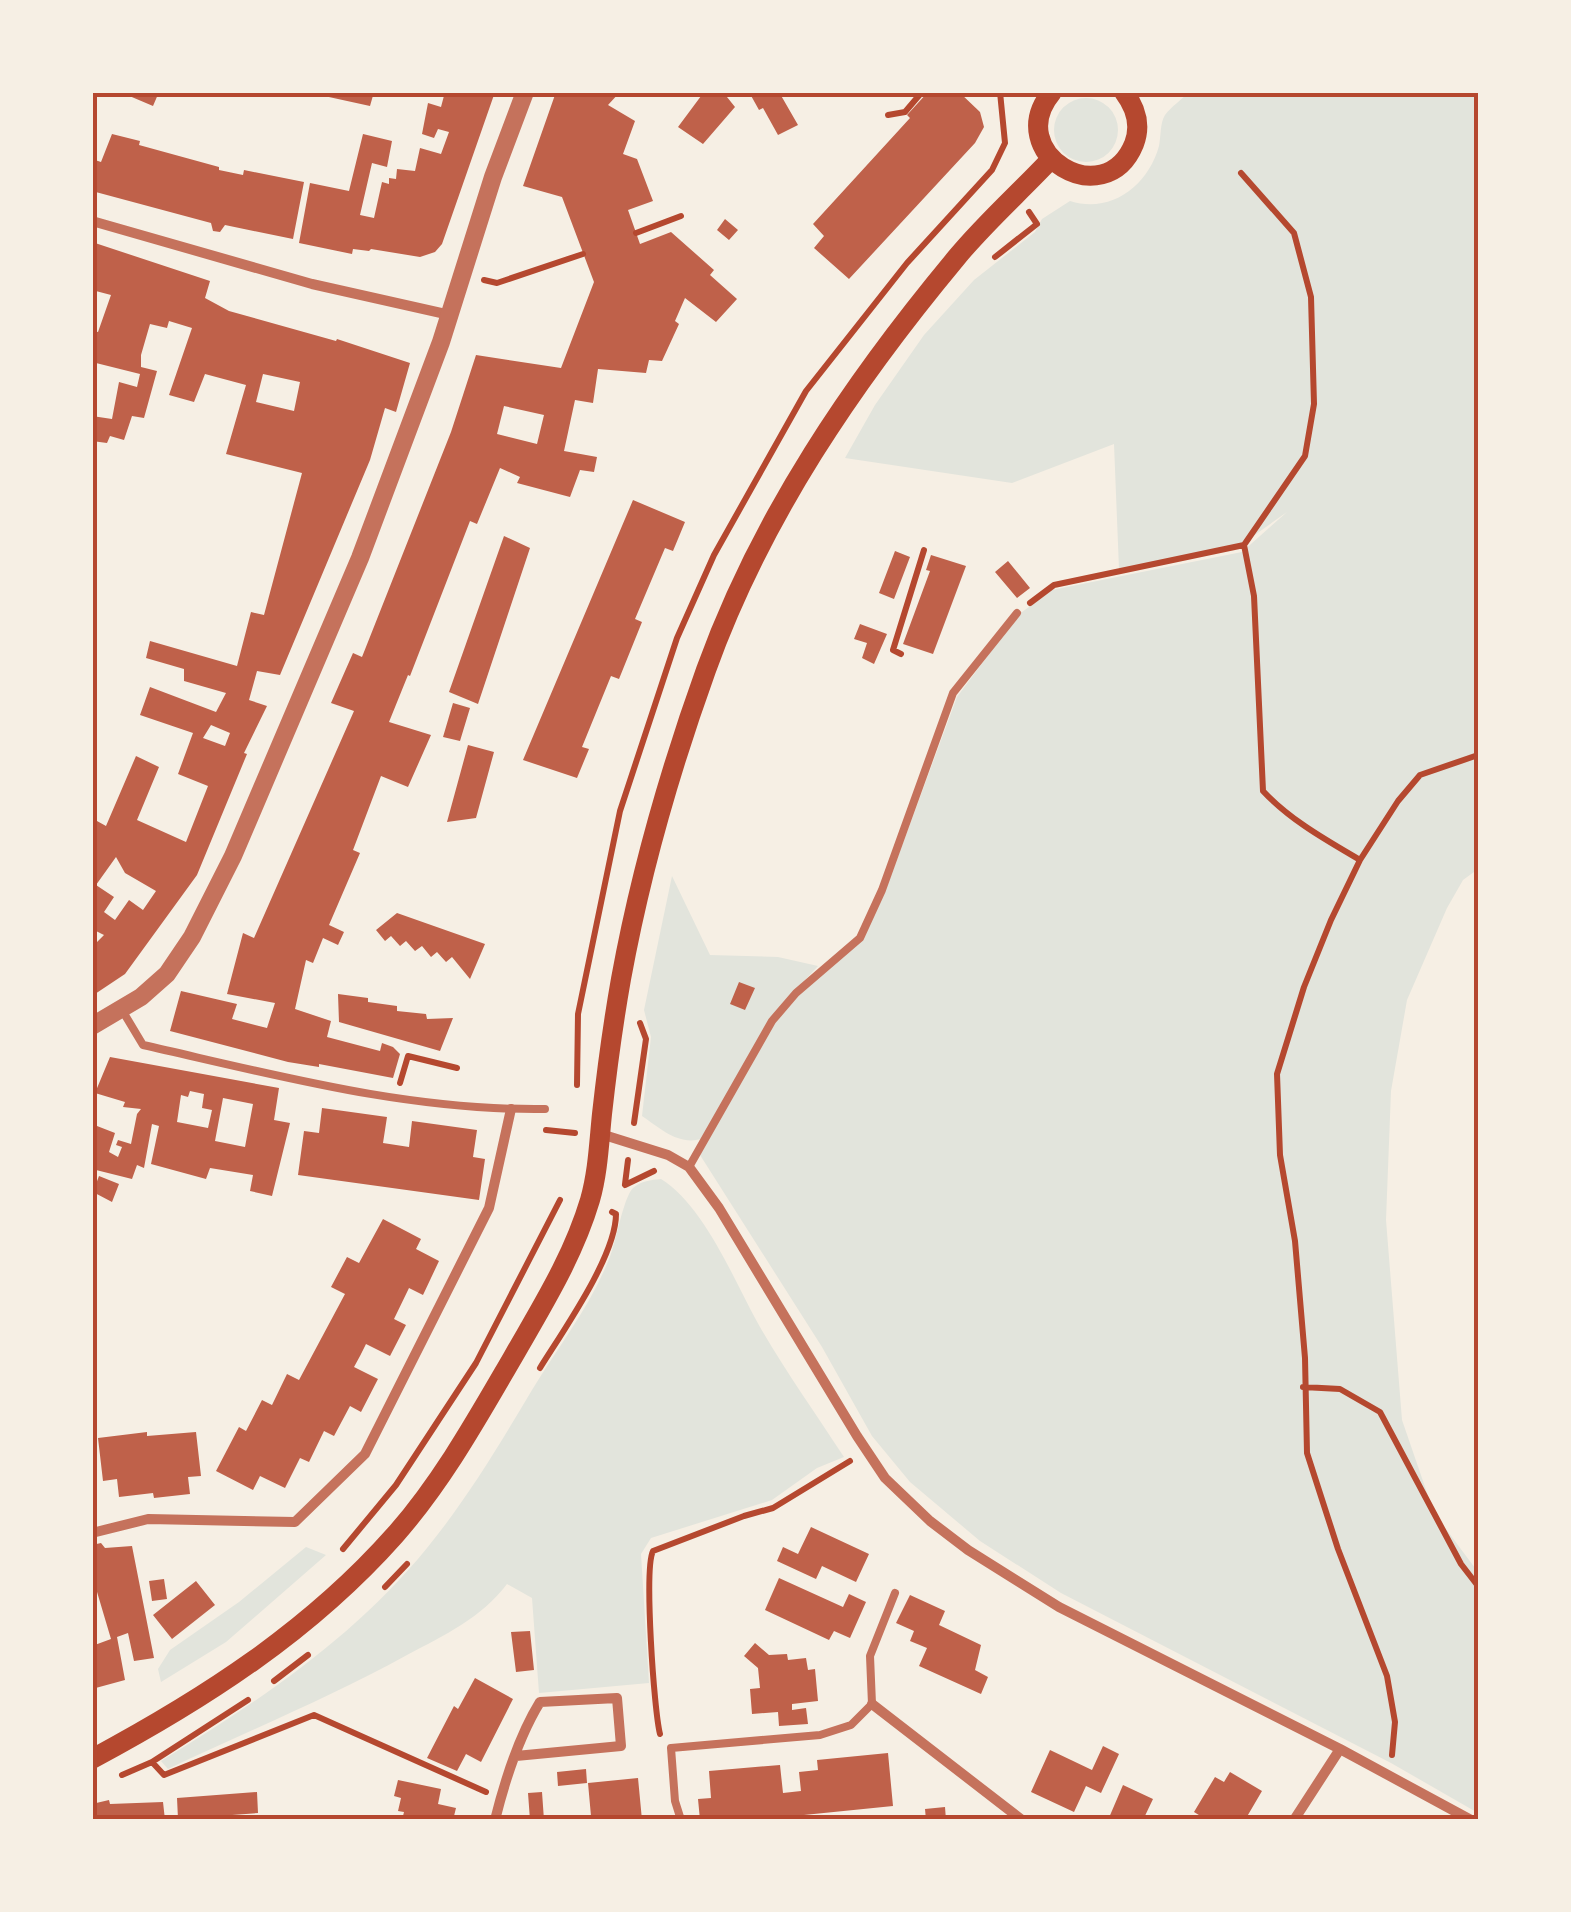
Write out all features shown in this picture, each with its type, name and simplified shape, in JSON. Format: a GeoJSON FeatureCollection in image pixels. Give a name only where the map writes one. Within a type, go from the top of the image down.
{"type":"FeatureCollection","features":[{"type":"Feature","properties":{"kind":"main road"},"geometry":{"type":"LineString","coordinates":[[1052,92],[1038,123],[1041,142],[1051,159],[1066,171],[1085,176],[1104,173],[1120,164],[1132,148],[1137,130],[1135,111],[1125,93]]}},
{"type":"Feature","properties":{"kind":"main road"},"geometry":{"type":"LineString","coordinates":[[92,1760],[173,1715],[254,1662],[330,1601],[397,1533],[452,1458],[566,1264],[590,1202],[622,976],[664,800],[707,666],[746,573],[840,408],[959,254],[1051,159]]}},
{"type":"Feature","properties":{"kind":"street"},"geometry":{"type":"LineString","coordinates":[[92,1026],[122,1010],[166,974],[192,937],[233,856],[360,558],[450,315],[493,177],[526,92]]}},
{"type":"Feature","properties":{"kind":"street"},"geometry":{"type":"LineString","coordinates":[[92,221],[312,284],[450,315]]}},
{"type":"Feature","properties":{"kind":"street"},"geometry":{"type":"LineString","coordinates":[[92,1533],[148,1519],[294,1522],[365,1454],[489,1208],[511,1109]]}},
{"type":"Feature","properties":{"kind":"street"},"geometry":{"type":"LineString","coordinates":[[600,1134],[668,1155],[689,1168],[719,1208],[856,1436],[885,1478],[930,1521],[968,1550],[1059,1607],[1340,1748],[1471,1820]]}},
{"type":"Feature","properties":{"kind":"street"},"geometry":{"type":"LineString","coordinates":[[495,1820],[500,1798],[528,1723],[540,1702],[617,1698],[621,1746],[516,1756]]}},
{"type":"Feature","properties":{"kind":"street"},"geometry":{"type":"LineString","coordinates":[[872,1704],[1022,1820]]}},
{"type":"Feature","properties":{"kind":"street"},"geometry":{"type":"LineString","coordinates":[[1294,1820],[1340,1748]]}},
{"type":"Feature","properties":{"kind":"lane"},"geometry":{"type":"LineString","coordinates":[[689,1168],[772,1021],[796,993],[860,938],[882,890],[953,693],[1017,613]]}},
{"type":"Feature","properties":{"kind":"lane"},"geometry":{"type":"LineString","coordinates":[[122,1010],[143,1045],[361,1094],[546,1109]]}},
{"type":"Feature","properties":{"kind":"lane"},"geometry":{"type":"LineString","coordinates":[[681,1820],[675,1800],[671,1748],[820,1735],[851,1725],[872,1704],[870,1656],[895,1593]]}},
{"type":"Feature","properties":{"kind":"path"},"geometry":{"type":"LineString","coordinates":[[888,115],[905,112],[922,92]]}},
{"type":"Feature","properties":{"kind":"path"},"geometry":{"type":"LineString","coordinates":[[577,1093],[578,1014],[593,932],[620,811],[676,638],[729,526],[806,391],[882,292],[992,170],[1004,143],[1000,92]]}},
{"type":"Feature","properties":{"kind":"path"},"geometry":{"type":"LineString","coordinates":[[1017,613],[1054,585],[1244,546],[1305,456],[1314,404],[1310,297],[1294,232],[1242,173]]}},
{"type":"Feature","properties":{"kind":"path"},"geometry":{"type":"LineString","coordinates":[[636,233],[682,216]]}},
{"type":"Feature","properties":{"kind":"path"},"geometry":{"type":"LineString","coordinates":[[462,275],[498,282],[583,254]]}},
{"type":"Feature","properties":{"kind":"path"},"geometry":{"type":"LineString","coordinates":[[1244,546],[1254,596],[1263,792],[1316,834],[1360,860]]}},
{"type":"Feature","properties":{"kind":"path"},"geometry":{"type":"LineString","coordinates":[[901,654],[893,650],[924,550]]}},
{"type":"Feature","properties":{"kind":"path"},"geometry":{"type":"LineString","coordinates":[[1391,1776],[1394,1722],[1387,1676],[1338,1549],[1307,1453],[1302,1319],[1295,1241],[1280,1155],[1278,1074],[1304,987],[1360,860],[1420,775],[1478,755]]}},
{"type":"Feature","properties":{"kind":"path"},"geometry":{"type":"LineString","coordinates":[[616,1214],[625,1184],[646,1040],[637,1014]]}},
{"type":"Feature","properties":{"kind":"path"},"geometry":{"type":"LineString","coordinates":[[396,1099],[408,1056],[457,1068]]}},
{"type":"Feature","properties":{"kind":"path"},"geometry":{"type":"LineString","coordinates":[[572,1148],[576,1123]]}},
{"type":"Feature","properties":{"kind":"path"},"geometry":{"type":"LineString","coordinates":[[625,1184],[653,1170],[664,1174]]}},
{"type":"Feature","properties":{"kind":"path"},"geometry":{"type":"LineString","coordinates":[[330,1561],[396,1485],[476,1364],[564,1193]]}},
{"type":"Feature","properties":{"kind":"path"},"geometry":{"type":"LineString","coordinates":[[1303,1388],[1340,1389],[1380,1412],[1461,1564],[1478,1586]]}},
{"type":"Feature","properties":{"kind":"path"},"geometry":{"type":"LineString","coordinates":[[842,1446],[862,1475]]}},
{"type":"Feature","properties":{"kind":"path"},"geometry":{"type":"LineString","coordinates":[[671,1748],[658,1732],[650,1590],[653,1551],[773,1508],[850,1460]]}},
{"type":"Feature","properties":{"kind":"path"},"geometry":{"type":"LineString","coordinates":[[152,1762],[164,1776],[314,1715],[500,1798]]}},
{"type":"Feature","properties":{"kind":"shaded area"},"geometry":{"type":"Polygon","coordinates":[[[1188,93],[1478,93],[1478,869],[1463,880],[1447,908],[1407,1000],[1391,1091],[1386,1220],[1402,1420],[1434,1513],[1478,1572],[1478,1813],[1391,1763],[1061,1593],[980,1541],[910,1482],[872,1436],[822,1347],[700,1155],[772,1025],[865,936],[957,697],[1018,615],[1052,590],[1242,552],[1287,512],[1242,544],[1119,569],[1114,444],[1012,483],[845,458],[875,405],[924,335],[974,280],[1035,232],[1042,219],[1070,201],[1100,204],[1137,184],[1154,160],[1165,115],[1188,93]]]}},
{"type":"Feature","properties":{"kind":"shaded area"},"geometry":{"type":"Polygon","coordinates":[[[1086,98],[1108,108],[1118,130],[1108,152],[1086,162],[1064,152],[1054,130],[1064,108],[1086,98]]]}},
{"type":"Feature","properties":{"kind":"shaded area"},"geometry":{"type":"Polygon","coordinates":[[[672,876],[710,955],[778,957],[818,966],[770,1018],[704,1138],[695,1140],[671,1135],[642,1116],[651,1037],[644,1010],[672,876]]]}},
{"type":"Feature","properties":{"kind":"shaded area"},"geometry":{"type":"Polygon","coordinates":[[[661,1179],[692,1207],[705,1226],[770,1344],[844,1457],[817,1468],[772,1500],[651,1538],[641,1554],[649,1683],[539,1693],[532,1598],[507,1584],[474,1616],[435,1640],[348,1686],[168,1769],[161,1761],[233,1715],[337,1639],[369,1611],[427,1548],[482,1471],[593,1294],[609,1259],[629,1193],[639,1184],[661,1179]]]}},
{"type":"Feature","properties":{"kind":"shaded area"},"geometry":{"type":"Polygon","coordinates":[[[306,1547],[326,1555],[226,1642],[161,1682],[158,1669],[170,1650],[239,1602],[306,1547]]]}},
{"type":"Feature","properties":{"kind":"building"},"geometry":{"type":"Polygon","coordinates":[[[120,92],[159,92],[153,106],[120,92]]]}},
{"type":"Feature","properties":{"kind":"building"},"geometry":{"type":"Polygon","coordinates":[[[306,92],[374,92],[370,106],[306,92]]]}},
{"type":"Feature","properties":{"kind":"building"},"geometry":{"type":"Polygon","coordinates":[[[445,92],[495,92],[442,244],[435,252],[420,257],[353,249],[352,254],[299,243],[310,183],[349,191],[363,134],[392,141],[387,167],[372,163],[360,215],[374,218],[382,182],[389,184],[389,178],[396,179],[397,169],[415,171],[420,148],[441,154],[449,132],[438,129],[434,138],[422,134],[428,103],[441,107],[445,92]]]}},
{"type":"Feature","properties":{"kind":"building"},"geometry":{"type":"Polygon","coordinates":[[[556,92],[620,92],[608,105],[635,121],[623,154],[637,159],[653,201],[628,210],[640,244],[671,232],[714,270],[710,275],[737,299],[716,322],[685,298],[675,321],[679,324],[662,361],[649,360],[646,373],[598,369],[593,403],[575,400],[564,451],[597,457],[594,472],[580,470],[570,497],[517,483],[520,477],[500,468],[477,524],[470,521],[389,722],[431,735],[408,787],[381,776],[353,850],[360,853],[329,925],[344,932],[338,945],[323,938],[313,963],[306,960],[295,1009],[331,1021],[327,1037],[380,1051],[382,1043],[393,1047],[400,1054],[393,1078],[288,1062],[170,1031],[181,991],[237,1004],[232,1019],[267,1028],[275,1003],[227,994],[243,933],[254,938],[354,711],[331,703],[353,653],[362,657],[451,432],[476,355],[561,368],[594,282],[562,197],[523,186],[556,92]],[[504,406],[497,434],[537,444],[544,415],[504,406]]]}},
{"type":"Feature","properties":{"kind":"building"},"geometry":{"type":"Polygon","coordinates":[[[704,92],[723,92],[735,107],[703,144],[678,127],[704,92]]]}},
{"type":"Feature","properties":{"kind":"building"},"geometry":{"type":"Polygon","coordinates":[[[749,92],[779,92],[798,125],[778,135],[749,92]]]}},
{"type":"Feature","properties":{"kind":"building"},"geometry":{"type":"Polygon","coordinates":[[[928,92],[959,92],[980,112],[984,127],[975,143],[849,279],[814,248],[824,236],[813,224],[910,118],[907,115],[928,92]]]}},
{"type":"Feature","properties":{"kind":"building"},"geometry":{"type":"Polygon","coordinates":[[[112,134],[219,170],[243,175],[244,170],[304,182],[293,239],[225,225],[220,232],[213,231],[211,223],[92,191],[92,159],[101,162],[112,134]]]}},
{"type":"Feature","properties":{"kind":"building"},"geometry":{"type":"Polygon","coordinates":[[[725,219],[738,230],[729,240],[717,230],[725,219]]]}},
{"type":"Feature","properties":{"kind":"building"},"geometry":{"type":"Polygon","coordinates":[[[92,242],[210,281],[205,298],[229,311],[410,363],[396,412],[385,408],[370,460],[280,675],[257,671],[249,700],[267,706],[244,753],[247,754],[197,875],[125,974],[92,996],[92,947],[104,935],[92,929],[92,827],[97,821],[106,826],[136,756],[159,767],[137,820],[186,842],[208,786],[178,774],[193,733],[140,715],[150,687],[216,712],[226,693],[184,681],[184,669],[146,658],[150,641],[237,666],[251,612],[264,615],[302,473],[226,454],[246,385],[205,374],[194,402],[169,395],[192,328],[169,321],[167,328],[150,324],[141,355],[141,367],[157,371],[144,418],[132,416],[124,440],[110,436],[107,443],[92,441],[92,416],[112,419],[119,382],[137,387],[140,374],[92,362],[92,331],[98,332],[111,295],[92,290],[92,242]],[[263,374],[256,402],[294,411],[300,382],[263,374]],[[211,725],[203,738],[225,746],[230,733],[211,725]],[[116,857],[96,885],[114,897],[104,912],[115,920],[129,900],[143,910],[156,891],[125,873],[116,857]]]}},
{"type":"Feature","properties":{"kind":"building"},"geometry":{"type":"Polygon","coordinates":[[[633,500],[685,522],[673,551],[665,548],[635,619],[642,622],[619,679],[611,676],[582,747],[589,749],[577,778],[523,760],[633,500]]]}},
{"type":"Feature","properties":{"kind":"building"},"geometry":{"type":"Polygon","coordinates":[[[504,536],[530,548],[478,704],[449,692],[504,536]]]}},
{"type":"Feature","properties":{"kind":"building"},"geometry":{"type":"Polygon","coordinates":[[[895,551],[910,557],[894,599],[879,593],[895,551]]]}},
{"type":"Feature","properties":{"kind":"building"},"geometry":{"type":"Polygon","coordinates":[[[931,555],[966,566],[933,654],[903,644],[930,571],[926,570],[931,555]]]}},
{"type":"Feature","properties":{"kind":"building"},"geometry":{"type":"Polygon","coordinates":[[[1008,561],[1030,588],[1017,598],[995,572],[1008,561]]]}},
{"type":"Feature","properties":{"kind":"building"},"geometry":{"type":"Polygon","coordinates":[[[860,624],[887,634],[874,664],[862,658],[867,643],[854,639],[860,624]]]}},
{"type":"Feature","properties":{"kind":"building"},"geometry":{"type":"Polygon","coordinates":[[[453,703],[470,708],[460,741],[443,737],[453,703]]]}},
{"type":"Feature","properties":{"kind":"building"},"geometry":{"type":"Polygon","coordinates":[[[468,745],[494,752],[476,818],[447,822],[468,745]]]}},
{"type":"Feature","properties":{"kind":"building"},"geometry":{"type":"Polygon","coordinates":[[[397,913],[485,944],[470,979],[452,957],[446,962],[437,952],[431,957],[422,946],[415,951],[406,941],[400,946],[391,936],[385,941],[376,930],[397,913]]]}},
{"type":"Feature","properties":{"kind":"building"},"geometry":{"type":"Polygon","coordinates":[[[739,982],[755,988],[745,1010],[730,1004],[739,982]]]}},
{"type":"Feature","properties":{"kind":"building"},"geometry":{"type":"Polygon","coordinates":[[[338,994],[397,1006],[397,1011],[426,1014],[427,1019],[453,1018],[440,1051],[339,1022],[338,994]]]}},
{"type":"Feature","properties":{"kind":"building"},"geometry":{"type":"Polygon","coordinates":[[[110,1057],[279,1088],[274,1120],[290,1123],[272,1196],[250,1191],[253,1175],[210,1168],[206,1179],[151,1164],[159,1126],[152,1124],[144,1168],[137,1165],[132,1179],[92,1169],[92,1138],[97,1126],[115,1133],[109,1152],[118,1157],[122,1147],[116,1145],[118,1140],[131,1144],[141,1109],[123,1107],[125,1102],[95,1093],[110,1057]],[[190,1091],[188,1097],[181,1095],[177,1122],[208,1128],[212,1110],[202,1108],[204,1094],[190,1091]],[[223,1098],[215,1141],[245,1147],[253,1104],[223,1098]]]}},
{"type":"Feature","properties":{"kind":"building"},"geometry":{"type":"Polygon","coordinates":[[[322,1108],[387,1117],[383,1143],[409,1147],[412,1121],[477,1130],[473,1157],[485,1159],[479,1200],[298,1175],[304,1131],[319,1133],[322,1108]]]}},
{"type":"Feature","properties":{"kind":"building"},"geometry":{"type":"Polygon","coordinates":[[[99,1176],[119,1184],[112,1202],[93,1192],[99,1176]]]}},
{"type":"Feature","properties":{"kind":"building"},"geometry":{"type":"Polygon","coordinates":[[[383,1219],[421,1239],[416,1249],[439,1261],[423,1295],[409,1288],[394,1319],[406,1325],[390,1356],[366,1344],[354,1367],[378,1379],[361,1412],[350,1406],[334,1436],[324,1431],[309,1462],[300,1458],[285,1488],[260,1476],[253,1490],[216,1471],[239,1427],[246,1431],[262,1400],[272,1405],[287,1374],[299,1380],[345,1294],[331,1287],[347,1257],[359,1263],[383,1219]]]}},
{"type":"Feature","properties":{"kind":"building"},"geometry":{"type":"Polygon","coordinates":[[[147,1432],[147,1436],[196,1432],[201,1476],[188,1477],[190,1494],[119,1497],[117,1479],[103,1481],[98,1438],[147,1432]]]}},
{"type":"Feature","properties":{"kind":"building"},"geometry":{"type":"Polygon","coordinates":[[[811,1527],[869,1554],[856,1582],[822,1566],[816,1579],[777,1561],[783,1547],[798,1554],[811,1527]]]}},
{"type":"Feature","properties":{"kind":"building"},"geometry":{"type":"Polygon","coordinates":[[[101,1543],[105,1548],[132,1546],[154,1658],[134,1661],[128,1633],[117,1637],[125,1680],[92,1689],[92,1646],[111,1639],[92,1575],[92,1545],[101,1543]]]}},
{"type":"Feature","properties":{"kind":"building"},"geometry":{"type":"Polygon","coordinates":[[[779,1578],[843,1607],[849,1594],[866,1602],[850,1638],[834,1631],[829,1640],[765,1610],[779,1578]]]}},
{"type":"Feature","properties":{"kind":"building"},"geometry":{"type":"Polygon","coordinates":[[[164,1579],[167,1599],[152,1601],[149,1581],[164,1579]]]}},
{"type":"Feature","properties":{"kind":"building"},"geometry":{"type":"Polygon","coordinates":[[[196,1581],[215,1605],[172,1639],[153,1615],[196,1581]]]}},
{"type":"Feature","properties":{"kind":"building"},"geometry":{"type":"Polygon","coordinates":[[[910,1595],[945,1611],[939,1625],[981,1645],[975,1670],[988,1677],[981,1694],[919,1666],[927,1648],[910,1641],[914,1631],[896,1623],[910,1595]]]}},
{"type":"Feature","properties":{"kind":"building"},"geometry":{"type":"Polygon","coordinates":[[[530,1631],[534,1670],[516,1672],[511,1632],[530,1631]]]}},
{"type":"Feature","properties":{"kind":"building"},"geometry":{"type":"Polygon","coordinates":[[[755,1643],[769,1655],[787,1654],[788,1660],[806,1658],[808,1670],[815,1669],[818,1701],[792,1704],[792,1710],[806,1708],[808,1724],[779,1726],[778,1712],[752,1714],[750,1689],[760,1688],[758,1668],[744,1656],[755,1643]]]}},
{"type":"Feature","properties":{"kind":"building"},"geometry":{"type":"Polygon","coordinates":[[[475,1678],[513,1699],[481,1762],[466,1754],[457,1771],[427,1758],[454,1706],[458,1709],[475,1678]]]}},
{"type":"Feature","properties":{"kind":"building"},"geometry":{"type":"Polygon","coordinates":[[[1103,1746],[1119,1754],[1101,1793],[1086,1786],[1074,1812],[1031,1792],[1050,1750],[1092,1770],[1103,1746]]]}},
{"type":"Feature","properties":{"kind":"building"},"geometry":{"type":"Polygon","coordinates":[[[888,1753],[893,1806],[804,1815],[804,1820],[700,1820],[698,1799],[711,1798],[709,1771],[780,1765],[783,1793],[801,1791],[799,1772],[818,1770],[817,1760],[888,1753]]]}},
{"type":"Feature","properties":{"kind":"building"},"geometry":{"type":"Polygon","coordinates":[[[586,1769],[587,1783],[558,1786],[557,1772],[586,1769]]]}},
{"type":"Feature","properties":{"kind":"building"},"geometry":{"type":"Polygon","coordinates":[[[1230,1772],[1262,1791],[1245,1820],[1207,1820],[1194,1812],[1215,1777],[1224,1782],[1230,1772]]]}},
{"type":"Feature","properties":{"kind":"building"},"geometry":{"type":"Polygon","coordinates":[[[638,1778],[642,1820],[581,1820],[591,1816],[588,1783],[638,1778]]]}},
{"type":"Feature","properties":{"kind":"building"},"geometry":{"type":"Polygon","coordinates":[[[398,1780],[441,1789],[438,1804],[456,1808],[453,1820],[402,1820],[404,1812],[398,1811],[401,1798],[394,1796],[398,1780]]]}},
{"type":"Feature","properties":{"kind":"building"},"geometry":{"type":"Polygon","coordinates":[[[1123,1785],[1153,1799],[1143,1820],[1108,1820],[1123,1785]]]}},
{"type":"Feature","properties":{"kind":"building"},"geometry":{"type":"Polygon","coordinates":[[[257,1792],[258,1813],[178,1819],[177,1798],[257,1792]]]}},
{"type":"Feature","properties":{"kind":"building"},"geometry":{"type":"Polygon","coordinates":[[[542,1792],[544,1820],[530,1820],[528,1793],[542,1792]]]}},
{"type":"Feature","properties":{"kind":"building"},"geometry":{"type":"Polygon","coordinates":[[[109,1800],[110,1804],[163,1802],[165,1820],[92,1820],[92,1804],[109,1800]]]}},
{"type":"Feature","properties":{"kind":"building"},"geometry":{"type":"Polygon","coordinates":[[[945,1807],[946,1820],[926,1820],[925,1809],[945,1807]]]}}]}
